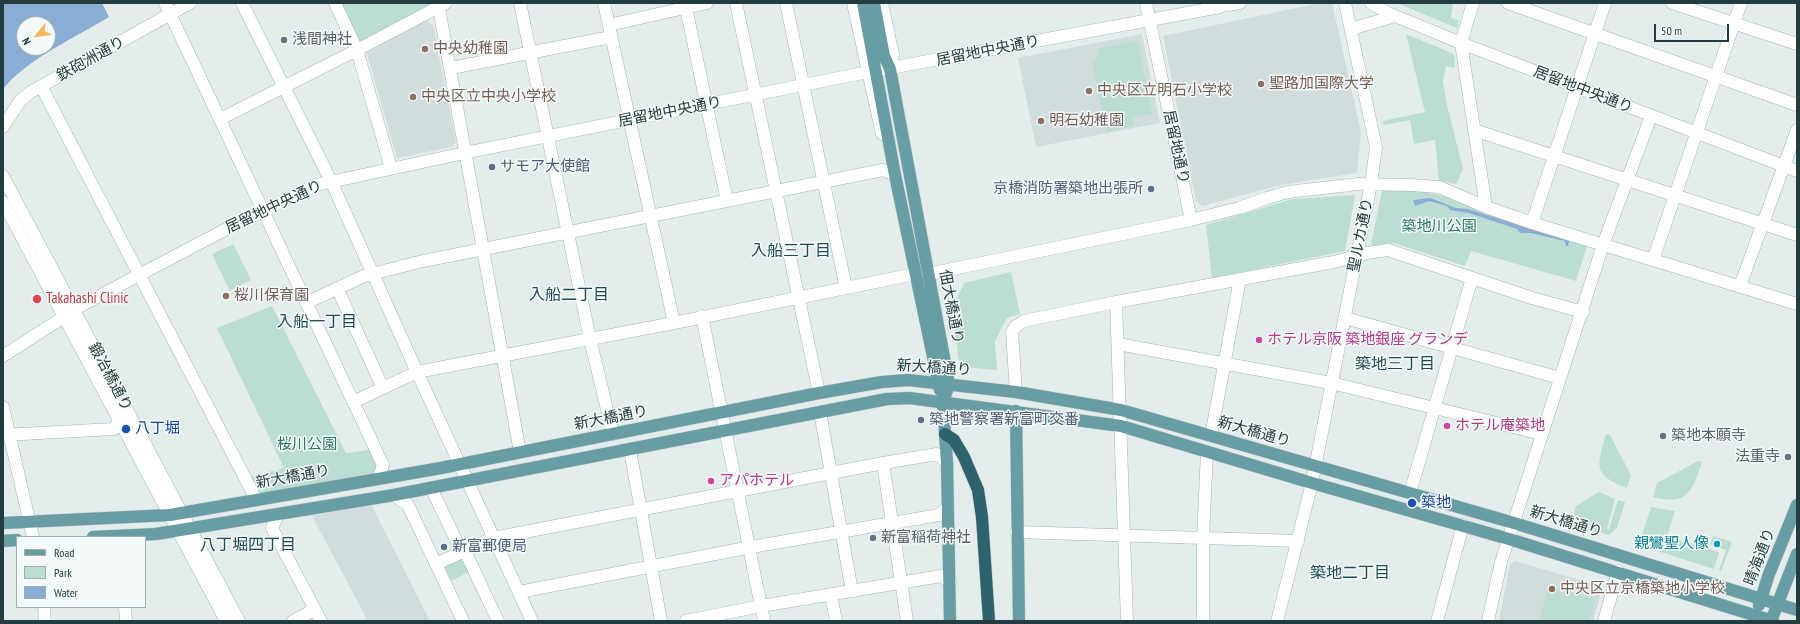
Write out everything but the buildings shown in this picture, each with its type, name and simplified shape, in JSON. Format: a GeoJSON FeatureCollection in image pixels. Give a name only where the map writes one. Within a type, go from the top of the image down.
{"type":"FeatureCollection","features":[{"type":"Feature","properties":{"kind":"highway"},"geometry":{"type":"LineString","coordinates":[[945,434],[951,437],[956,444],[974,477],[980,502],[985,550],[989,621]]}},
{"type":"Feature","properties":{"kind":"highway"},"geometry":{"type":"LineString","coordinates":[[984,621],[985,550]]}},
{"type":"Feature","properties":{"kind":"main road","name":"佃大橋通り"},"geometry":{"type":"LineString","coordinates":[[863,3],[869,37],[872,72],[915,274],[943,383]]}},
{"type":"Feature","properties":{"kind":"main road","name":"佃大橋通り"},"geometry":{"type":"LineString","coordinates":[[874,3],[884,56],[890,69],[928,274],[943,383],[947,463],[950,621]]}},
{"type":"Feature","properties":{"kind":"main road","name":"新大橋通り"},"geometry":{"type":"LineString","coordinates":[[3,523],[170,515],[460,464],[818,393],[897,380],[943,383],[1016,392],[1121,410],[1514,523],[1797,610]]}},
{"type":"Feature","properties":{"kind":"main road","name":"新大橋通り"},"geometry":{"type":"LineString","coordinates":[[123,536],[156,534],[191,529],[468,482],[725,430],[897,398],[1016,411],[1122,426],[1312,483],[1509,538],[1618,571],[1755,618],[1772,621]]}},
{"type":"Feature","properties":{"kind":"main road"},"geometry":{"type":"LineString","coordinates":[[1016,411],[1016,532],[1019,621]]}},
{"type":"Feature","properties":{"kind":"main road","name":"晴海通り"},"geometry":{"type":"LineString","coordinates":[[1755,618],[1797,505]]}},
{"type":"Feature","properties":{"kind":"main road"},"geometry":{"type":"LineString","coordinates":[[3,541],[16,540]]}},
{"type":"Feature","properties":{"kind":"main road"},"geometry":{"type":"LineString","coordinates":[[1772,621],[1777,604],[1797,554]]}},
{"type":"Feature","properties":{"kind":"street"},"geometry":{"type":"LineString","coordinates":[[165,3],[384,465],[379,478]]}},
{"type":"Feature","properties":{"kind":"street","name":"鉄砲洲通り"},"geometry":{"type":"LineString","coordinates":[[3,127],[24,96],[190,3]]}},
{"type":"Feature","properties":{"kind":"street"},"geometry":{"type":"LineString","coordinates":[[242,3],[331,181],[532,621]]}},
{"type":"Feature","properties":{"kind":"street"},"geometry":{"type":"LineString","coordinates":[[335,3],[357,50],[391,168]]}},
{"type":"Feature","properties":{"kind":"street"},"geometry":{"type":"LineString","coordinates":[[520,3],[549,136],[590,339],[613,434]]}},
{"type":"Feature","properties":{"kind":"street"},"geometry":{"type":"LineString","coordinates":[[604,3],[674,323]]}},
{"type":"Feature","properties":{"kind":"street"},"geometry":{"type":"LineString","coordinates":[[451,68],[531,52],[610,31],[686,5],[707,3]]}},
{"type":"Feature","properties":{"kind":"street"},"geometry":{"type":"LineString","coordinates":[[736,3],[818,393]]}},
{"type":"Feature","properties":{"kind":"street"},"geometry":{"type":"LineString","coordinates":[[786,3],[846,288]]}},
{"type":"Feature","properties":{"kind":"street"},"geometry":{"type":"LineString","coordinates":[[853,3],[872,72]]}},
{"type":"Feature","properties":{"kind":"street"},"geometry":{"type":"LineString","coordinates":[[882,3],[893,55],[890,69]]}},
{"type":"Feature","properties":{"kind":"street","name":"居留地通り"},"geometry":{"type":"LineString","coordinates":[[1146,3],[1191,220]]}},
{"type":"Feature","properties":{"kind":"street","name":"居留地中央通り"},"geometry":{"type":"LineString","coordinates":[[3,356],[74,311],[138,275],[263,210],[316,185],[466,152],[707,104],[1240,3]]}},
{"type":"Feature","properties":{"kind":"street","name":"聖ルカ通り"},"geometry":{"type":"LineString","coordinates":[[1277,621],[1316,466],[1356,256],[1372,184],[1376,146],[1345,3]]}},
{"type":"Feature","properties":{"kind":"street","name":"居留地中央通り"},"geometry":{"type":"LineString","coordinates":[[1371,3],[1395,16],[1461,43],[1797,171]]}},
{"type":"Feature","properties":{"kind":"street"},"geometry":{"type":"LineString","coordinates":[[1473,3],[1461,43],[1486,207]]}},
{"type":"Feature","properties":{"kind":"street"},"geometry":{"type":"LineString","coordinates":[[1508,3],[1797,105]]}},
{"type":"Feature","properties":{"kind":"street"},"geometry":{"type":"LineString","coordinates":[[1532,222],[1605,3]]}},
{"type":"Feature","properties":{"kind":"street"},"geometry":{"type":"LineString","coordinates":[[1672,3],[1797,44]]}},
{"type":"Feature","properties":{"kind":"street"},"geometry":{"type":"LineString","coordinates":[[1653,260],[1741,3]]}},
{"type":"Feature","properties":{"kind":"street"},"geometry":{"type":"LineString","coordinates":[[220,120],[357,50],[441,4],[451,68],[520,452]]}},
{"type":"Feature","properties":{"kind":"street"},"geometry":{"type":"LineString","coordinates":[[686,5],[727,201]]}},
{"type":"Feature","properties":{"kind":"street"},"geometry":{"type":"LineString","coordinates":[[1351,29],[1395,16]]}},
{"type":"Feature","properties":{"kind":"street"},"geometry":{"type":"LineString","coordinates":[[41,86],[138,275],[256,499]]}},
{"type":"Feature","properties":{"kind":"street"},"geometry":{"type":"LineString","coordinates":[[1488,621],[1500,562],[1583,312],[1603,245],[1650,116]]}},
{"type":"Feature","properties":{"kind":"street"},"geometry":{"type":"LineString","coordinates":[[1474,130],[1797,235]]}},
{"type":"Feature","properties":{"kind":"street"},"geometry":{"type":"LineString","coordinates":[[1740,286],[1797,130]]}},
{"type":"Feature","properties":{"kind":"street"},"geometry":{"type":"LineString","coordinates":[[306,303],[364,276],[423,261],[883,170],[895,175]]}},
{"type":"Feature","properties":{"kind":"street","name":"鍛冶橋通り"},"geometry":{"type":"LineString","coordinates":[[3,176],[239,621]]}},
{"type":"Feature","properties":{"kind":"street"},"geometry":{"type":"LineString","coordinates":[[928,274],[1191,220],[1239,208],[1288,192],[1372,184],[1439,187],[1486,207],[1603,245],[1797,304]]}},
{"type":"Feature","properties":{"kind":"street","name":"鍛冶橋通り"},"geometry":{"type":"LineString","coordinates":[[3,202],[226,621]]}},
{"type":"Feature","properties":{"kind":"street"},"geometry":{"type":"LineString","coordinates":[[1016,392],[1012,332],[1016,326],[1024,321],[1116,302],[1334,262],[1388,250],[1532,298],[1583,312]]}},
{"type":"Feature","properties":{"kind":"street"},"geometry":{"type":"LineString","coordinates":[[353,402],[417,372],[674,323],[702,316],[915,274]]}},
{"type":"Feature","properties":{"kind":"street"},"geometry":{"type":"LineString","coordinates":[[1410,493],[1472,278]]}},
{"type":"Feature","properties":{"kind":"street"},"geometry":{"type":"LineString","coordinates":[[1212,436],[1240,279]]}},
{"type":"Feature","properties":{"kind":"street"},"geometry":{"type":"LineString","coordinates":[[337,288],[383,388]]}},
{"type":"Feature","properties":{"kind":"street"},"geometry":{"type":"LineString","coordinates":[[1116,302],[1122,426],[1127,621]]}},
{"type":"Feature","properties":{"kind":"street"},"geometry":{"type":"LineString","coordinates":[[702,316],[751,547],[764,621]]}},
{"type":"Feature","properties":{"kind":"street"},"geometry":{"type":"LineString","coordinates":[[1345,318],[1560,378]]}},
{"type":"Feature","properties":{"kind":"street"},"geometry":{"type":"LineString","coordinates":[[1118,344],[1331,383],[1542,434]]}},
{"type":"Feature","properties":{"kind":"street"},"geometry":{"type":"LineString","coordinates":[[3,407],[6,435],[33,536]]}},
{"type":"Feature","properties":{"kind":"street"},"geometry":{"type":"LineString","coordinates":[[820,412],[852,591]]}},
{"type":"Feature","properties":{"kind":"street"},"geometry":{"type":"LineString","coordinates":[[6,435],[114,429],[119,420]]}},
{"type":"Feature","properties":{"kind":"street"},"geometry":{"type":"LineString","coordinates":[[630,450],[642,509],[661,621]]}},
{"type":"Feature","properties":{"kind":"street"},"geometry":{"type":"LineString","coordinates":[[1203,621],[1202,538],[1207,452]]}},
{"type":"Feature","properties":{"kind":"street"},"geometry":{"type":"LineString","coordinates":[[436,564],[493,538],[739,489],[937,454],[947,463]]}},
{"type":"Feature","properties":{"kind":"street"},"geometry":{"type":"LineString","coordinates":[[883,463],[907,621]]}},
{"type":"Feature","properties":{"kind":"street"},"geometry":{"type":"LineString","coordinates":[[432,488],[498,621]]}},
{"type":"Feature","properties":{"kind":"street"},"geometry":{"type":"LineString","coordinates":[[394,495],[408,505],[463,621]]}},
{"type":"Feature","properties":{"kind":"street"},"geometry":{"type":"LineString","coordinates":[[519,592],[751,547],[939,514],[948,507]]}},
{"type":"Feature","properties":{"kind":"street"},"geometry":{"type":"LineString","coordinates":[[278,515],[272,528],[321,621]]}},
{"type":"Feature","properties":{"kind":"street"},"geometry":{"type":"LineString","coordinates":[[1437,621],[1463,525]]}},
{"type":"Feature","properties":{"kind":"street"},"geometry":{"type":"LineString","coordinates":[[1016,532],[1298,542]]}},
{"type":"Feature","properties":{"kind":"street"},"geometry":{"type":"LineString","coordinates":[[1604,621],[1618,571]]}},
{"type":"Feature","properties":{"kind":"street"},"geometry":{"type":"LineString","coordinates":[[686,621],[762,606],[941,576],[950,582]]}},
{"type":"Feature","properties":{"kind":"street"},"geometry":{"type":"LineString","coordinates":[[831,595],[836,621]]}},
{"type":"Feature","properties":{"kind":"street"},"geometry":{"type":"LineString","coordinates":[[293,621],[310,612],[313,606]]}},
{"type":"Feature","properties":{"kind":"street"},"geometry":{"type":"LineString","coordinates":[[44,608],[45,621]]}},
{"type":"Feature","properties":{"kind":"street"},"geometry":{"type":"LineString","coordinates":[[125,608],[126,621]]}},
{"type":"Feature","properties":{"kind":"shaded area","name":"聖路加国際大学"},"geometry":{"type":"Polygon","coordinates":[[[1320,3],[1332,3],[1361,132],[1357,173],[1281,185],[1202,206],[1196,201],[1163,36],[1320,3]]]}},
{"type":"Feature","properties":{"kind":"shaded area","name":"中央区立中央小学校"},"geometry":{"type":"Polygon","coordinates":[[[427,20],[433,25],[456,142],[452,147],[397,158],[366,51],[427,20]]]}},
{"type":"Feature","properties":{"kind":"shaded area","name":"中央区立明石小学校"},"geometry":{"type":"Polygon","coordinates":[[[1142,34],[1160,123],[1036,147],[1018,58],[1142,34]]]}},
{"type":"Feature","properties":{"kind":"shaded area"},"geometry":{"type":"Polygon","coordinates":[[[371,504],[430,621],[368,621],[312,516],[371,504]]]}},
{"type":"Feature","properties":{"kind":"shaded area","name":"中央区立京橋築地小学校"},"geometry":{"type":"Polygon","coordinates":[[[1515,561],[1597,585],[1601,593],[1593,621],[1499,621],[1510,564],[1515,561]]]}},
{"type":"Feature","properties":{"kind":"green space"},"geometry":{"type":"Polygon","coordinates":[[[340,3],[430,3],[431,5],[359,44],[340,3]]]}},
{"type":"Feature","properties":{"kind":"green space"},"geometry":{"type":"Polygon","coordinates":[[[1397,3],[1453,3],[1451,18],[1459,21],[1457,28],[1397,3]]]}},
{"type":"Feature","properties":{"kind":"green space"},"geometry":{"type":"Polygon","coordinates":[[[1406,34],[1454,54],[1455,68],[1446,66],[1443,82],[1447,105],[1463,169],[1456,184],[1439,181],[1435,140],[1414,144],[1410,120],[1384,125],[1383,121],[1425,112],[1406,34]]]}},
{"type":"Feature","properties":{"kind":"green space"},"geometry":{"type":"Polygon","coordinates":[[[1136,41],[1139,44],[1152,114],[1133,118],[1134,126],[1106,132],[1092,60],[1096,59],[1100,52],[1099,48],[1136,41]]]}},
{"type":"Feature","properties":{"kind":"green space","name":"築地川公園"},"geometry":{"type":"Polygon","coordinates":[[[1416,190],[1447,197],[1587,246],[1576,281],[1471,251],[1465,266],[1393,243],[1379,246],[1371,244],[1382,191],[1416,190]]]}},
{"type":"Feature","properties":{"kind":"green space"},"geometry":{"type":"Polygon","coordinates":[[[1355,195],[1345,251],[1212,278],[1206,225],[1292,199],[1355,195]]]}},
{"type":"Feature","properties":{"kind":"green space"},"geometry":{"type":"Polygon","coordinates":[[[233,244],[251,280],[230,291],[212,254],[233,244]]]}},
{"type":"Feature","properties":{"kind":"green space"},"geometry":{"type":"Polygon","coordinates":[[[1011,272],[1020,314],[1007,318],[995,341],[997,370],[964,367],[959,361],[952,309],[964,283],[1011,272]]]}},
{"type":"Feature","properties":{"kind":"green space","name":"桜川公園"},"geometry":{"type":"Polygon","coordinates":[[[272,306],[346,453],[369,450],[378,468],[377,472],[258,495],[249,477],[284,468],[217,328],[272,306]]]}},
{"type":"Feature","properties":{"kind":"green space"},"geometry":{"type":"Polygon","coordinates":[[[1606,434],[1610,435],[1631,475],[1627,488],[1608,479],[1600,468],[1599,462],[1606,434]]]}},
{"type":"Feature","properties":{"kind":"green space"},"geometry":{"type":"Polygon","coordinates":[[[1698,461],[1702,462],[1695,481],[1687,494],[1674,500],[1653,497],[1657,483],[1698,461]]]}},
{"type":"Feature","properties":{"kind":"green space"},"geometry":{"type":"Polygon","coordinates":[[[1599,492],[1615,499],[1607,529],[1609,529],[1618,500],[1625,502],[1617,528],[1609,535],[1572,523],[1576,506],[1599,492]]]}},
{"type":"Feature","properties":{"kind":"green space"},"geometry":{"type":"Polygon","coordinates":[[[1651,507],[1675,511],[1667,537],[1719,552],[1714,569],[1645,547],[1641,538],[1651,507]]]}},
{"type":"Feature","properties":{"kind":"green space"},"geometry":{"type":"Polygon","coordinates":[[[1713,536],[1732,542],[1721,571],[1719,570],[1726,550],[1710,544],[1713,536]]]}},
{"type":"Feature","properties":{"kind":"green space"},"geometry":{"type":"Polygon","coordinates":[[[466,556],[473,570],[451,581],[444,567],[466,556]]]}},
{"type":"Feature","properties":{"kind":"green space"},"geometry":{"type":"Polygon","coordinates":[[[1549,586],[1596,599],[1589,621],[1539,621],[1549,586]]]}},
{"type":"Feature","properties":{"kind":"water"},"geometry":{"type":"Polygon","coordinates":[[[3,3],[102,3],[109,17],[56,47],[56,16],[16,16],[16,56],[41,56],[13,78],[3,89],[3,3]]]}},
{"type":"Feature","properties":{"kind":"water"},"geometry":{"type":"Polygon","coordinates":[[[1430,198],[1456,208],[1468,209],[1569,241],[1568,246],[1566,246],[1565,241],[1531,233],[1520,233],[1517,229],[1469,213],[1450,210],[1447,206],[1429,201],[1415,206],[1413,200],[1430,198]]]}},
{"type":"Feature","properties":{"kind":"place","name":"浅間神社"},"geometry":{"type":"Point","coordinates":[284,40]}},
{"type":"Feature","properties":{"kind":"place","name":"中央幼稚園"},"geometry":{"type":"Point","coordinates":[425,49]}},
{"type":"Feature","properties":{"kind":"place","name":"聖路加国際大学"},"geometry":{"type":"Point","coordinates":[1261,84]}},
{"type":"Feature","properties":{"kind":"place","name":"中央区立明石小学校"},"geometry":{"type":"Point","coordinates":[1089,91]}},
{"type":"Feature","properties":{"kind":"place","name":"中央区立中央小学校"},"geometry":{"type":"Point","coordinates":[413,97]}},
{"type":"Feature","properties":{"kind":"place","name":"明石幼稚園"},"geometry":{"type":"Point","coordinates":[1041,121]}},
{"type":"Feature","properties":{"kind":"place","name":"サモア大使館"},"geometry":{"type":"Point","coordinates":[492,167]}},
{"type":"Feature","properties":{"kind":"place","name":"京橋消防署築地出張所"},"geometry":{"type":"Point","coordinates":[1151,189]}},
{"type":"Feature","properties":{"kind":"place","name":"桜川保育園"},"geometry":{"type":"Point","coordinates":[226,296]}},
{"type":"Feature","properties":{"kind":"place","name":"Takahashi Clinic"},"geometry":{"type":"Point","coordinates":[37,299]}},
{"type":"Feature","properties":{"kind":"place","name":"ホテル京阪 築地銀座 グランデ"},"geometry":{"type":"Point","coordinates":[1259,340]}},
{"type":"Feature","properties":{"kind":"place","name":"築地警察署新富町交番"},"geometry":{"type":"Point","coordinates":[921,420]}},
{"type":"Feature","properties":{"kind":"place","name":"ホテル庵築地"},"geometry":{"type":"Point","coordinates":[1447,426]}},
{"type":"Feature","properties":{"kind":"place","name":"八丁堀"},"geometry":{"type":"Point","coordinates":[126,429]}},
{"type":"Feature","properties":{"kind":"place","name":"築地本願寺"},"geometry":{"type":"Point","coordinates":[1663,436]}},
{"type":"Feature","properties":{"kind":"place","name":"法重寺"},"geometry":{"type":"Point","coordinates":[1788,457]}},
{"type":"Feature","properties":{"kind":"place","name":"アパホテル"},"geometry":{"type":"Point","coordinates":[711,481]}},
{"type":"Feature","properties":{"kind":"place","name":"築地"},"geometry":{"type":"Point","coordinates":[1412,503]}},
{"type":"Feature","properties":{"kind":"place","name":"新富稲荷神社"},"geometry":{"type":"Point","coordinates":[873,538]}},
{"type":"Feature","properties":{"kind":"place","name":"親鸞聖人像"},"geometry":{"type":"Point","coordinates":[1717,544]}},
{"type":"Feature","properties":{"kind":"place","name":"新富郵便局"},"geometry":{"type":"Point","coordinates":[444,547]}},
{"type":"Feature","properties":{"kind":"place","name":"中央区立京橋築地小学校"},"geometry":{"type":"Point","coordinates":[1552,589]}},
{"type":"Feature","properties":{"kind":"district","name":"入船三丁目"},"geometry":{"type":"Point","coordinates":[791,251]}},
{"type":"Feature","properties":{"kind":"district","name":"入船二丁目"},"geometry":{"type":"Point","coordinates":[569,295]}},
{"type":"Feature","properties":{"kind":"district","name":"入船一丁目"},"geometry":{"type":"Point","coordinates":[317,322]}},
{"type":"Feature","properties":{"kind":"district","name":"築地三丁目"},"geometry":{"type":"Point","coordinates":[1395,364]}},
{"type":"Feature","properties":{"kind":"district","name":"八丁堀四丁目"},"geometry":{"type":"Point","coordinates":[248,545]}},
{"type":"Feature","properties":{"kind":"district","name":"築地二丁目"},"geometry":{"type":"Point","coordinates":[1350,573]}}]}
